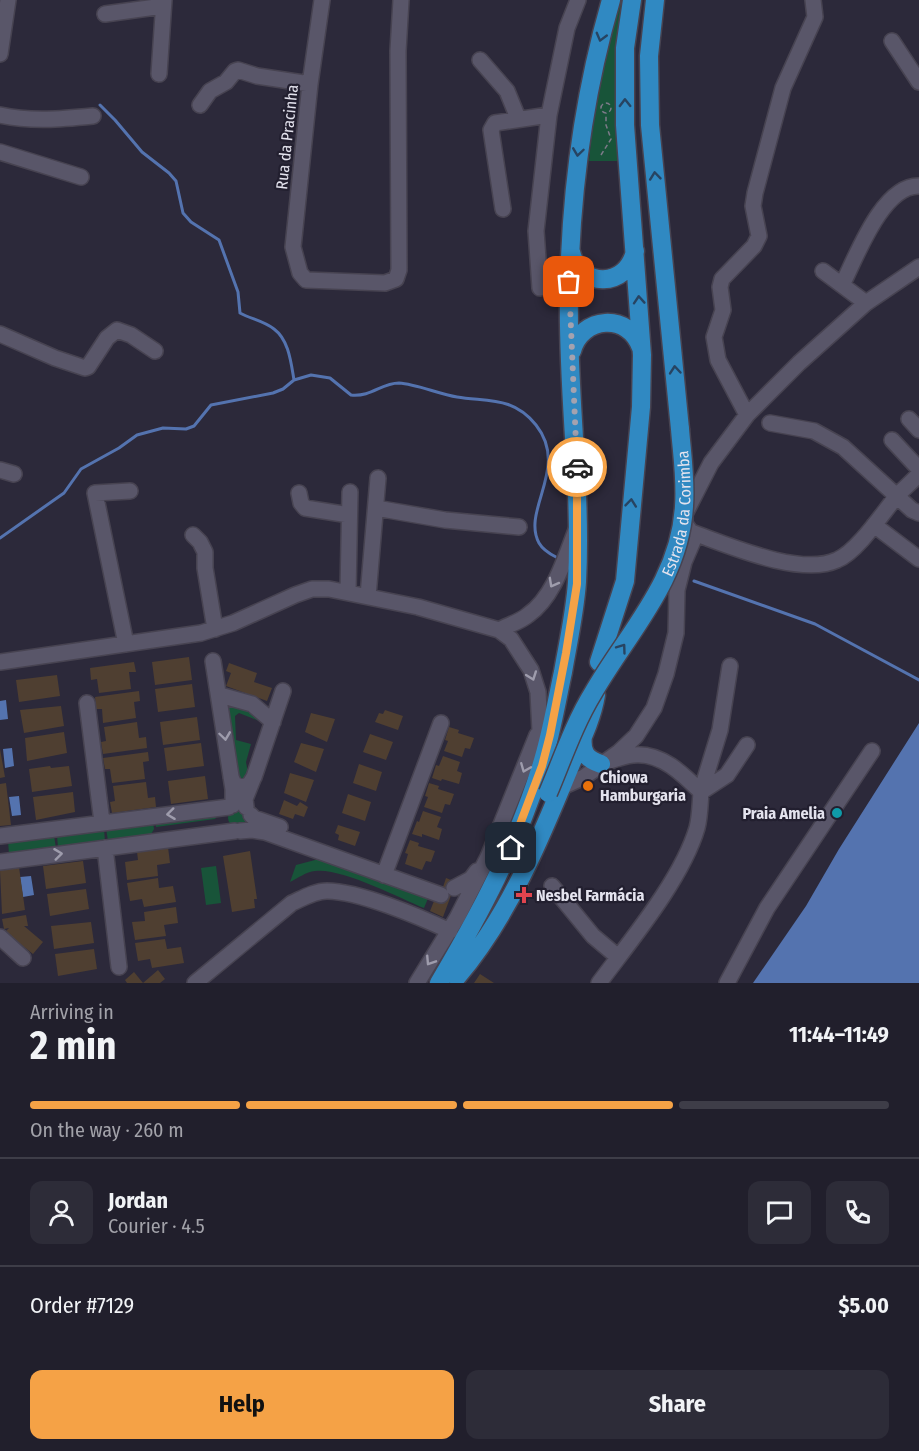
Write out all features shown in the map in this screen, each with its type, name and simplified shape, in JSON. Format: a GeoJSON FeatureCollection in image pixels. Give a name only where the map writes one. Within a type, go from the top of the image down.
{"type":"FeatureCollection","features":[{"type":"Feature","properties":{"kind":"main road"},"geometry":{"type":"LineString","coordinates":[[439,983],[488,896],[507,857],[542,766],[566,653],[577,584],[577,475],[569,299],[575,174],[591,73],[611,0]]}},
{"type":"Feature","properties":{"kind":"main road"},"geometry":{"type":"LineString","coordinates":[[600,662],[604,642],[625,581],[641,407],[642,355],[625,125],[624,64],[632,0]]}},
{"type":"Feature","properties":{"kind":"main road","name":"Estrada da Corimba"},"geometry":{"type":"LineString","coordinates":[[555,790],[591,695],[651,605],[674,560],[684,508],[685,482],[650,125],[649,56],[655,0]]}},
{"type":"Feature","properties":{"kind":"main road"},"geometry":{"type":"LineString","coordinates":[[570,248],[574,263],[581,271],[596,279],[604,279],[617,276],[626,270],[632,261],[635,245]]}},
{"type":"Feature","properties":{"kind":"main road"},"geometry":{"type":"LineString","coordinates":[[571,358],[573,347],[582,332],[597,324],[608,322],[620,324],[634,334],[640,344],[642,355]]}},
{"type":"Feature","properties":{"kind":"main road","name":"Estrada da Corimba"},"geometry":{"type":"LineString","coordinates":[[455,980],[510,880],[583,736],[591,717],[596,695]]}},
{"type":"Feature","properties":{"kind":"main road"},"geometry":{"type":"LineString","coordinates":[[583,736],[584,755],[601,765]]}},
{"type":"Feature","properties":{"kind":"street"},"geometry":{"type":"LineString","coordinates":[[0,54],[8,0]]}},
{"type":"Feature","properties":{"kind":"street","name":"Rua da Pracinha"},"geometry":{"type":"LineString","coordinates":[[322,0],[310,84],[293,247],[303,277],[310,280],[385,283],[396,279],[399,275],[398,51],[401,0]]}},
{"type":"Feature","properties":{"kind":"street"},"geometry":{"type":"LineString","coordinates":[[540,288],[536,231],[549,115],[565,38],[578,0]]}},
{"type":"Feature","properties":{"kind":"street"},"geometry":{"type":"LineString","coordinates":[[747,415],[715,350],[714,338],[723,310],[720,287],[722,279],[754,246],[759,236],[753,206],[755,193],[783,88],[815,17],[813,0]]}},
{"type":"Feature","properties":{"kind":"street"},"geometry":{"type":"LineString","coordinates":[[105,14],[164,3],[159,74]]}},
{"type":"Feature","properties":{"kind":"street"},"geometry":{"type":"LineString","coordinates":[[892,41],[919,81]]}},
{"type":"Feature","properties":{"kind":"street"},"geometry":{"type":"LineString","coordinates":[[480,60],[507,91],[518,118]]}},
{"type":"Feature","properties":{"kind":"street"},"geometry":{"type":"LineString","coordinates":[[201,105],[210,91],[226,82],[238,70],[257,76],[310,84]]}},
{"type":"Feature","properties":{"kind":"street"},"geometry":{"type":"LineString","coordinates":[[0,115],[19,119],[93,116]]}},
{"type":"Feature","properties":{"kind":"street"},"geometry":{"type":"LineString","coordinates":[[502,209],[491,130],[495,123],[549,115]]}},
{"type":"Feature","properties":{"kind":"street"},"geometry":{"type":"LineString","coordinates":[[0,152],[81,177]]}},
{"type":"Feature","properties":{"kind":"street"},"geometry":{"type":"LineString","coordinates":[[842,285],[876,218],[896,195],[906,188],[919,186]]}},
{"type":"Feature","properties":{"kind":"street"},"geometry":{"type":"LineString","coordinates":[[919,267],[867,303],[799,363],[747,415],[711,463],[684,514],[687,529],[696,534],[797,565],[816,565],[837,561],[874,525],[897,496],[919,474]]}},
{"type":"Feature","properties":{"kind":"street"},"geometry":{"type":"LineString","coordinates":[[823,271],[867,303]]}},
{"type":"Feature","properties":{"kind":"street"},"geometry":{"type":"LineString","coordinates":[[0,334],[55,358],[85,368],[117,330],[131,335],[155,351]]}},
{"type":"Feature","properties":{"kind":"street"},"geometry":{"type":"LineString","coordinates":[[770,423],[814,431],[830,438],[919,513]]}},
{"type":"Feature","properties":{"kind":"street"},"geometry":{"type":"LineString","coordinates":[[892,440],[919,469]]}},
{"type":"Feature","properties":{"kind":"street"},"geometry":{"type":"LineString","coordinates":[[368,596],[378,478]]}},
{"type":"Feature","properties":{"kind":"street"},"geometry":{"type":"LineString","coordinates":[[126,644],[95,493],[130,491]]}},
{"type":"Feature","properties":{"kind":"street"},"geometry":{"type":"LineString","coordinates":[[348,592],[350,492]]}},
{"type":"Feature","properties":{"kind":"street"},"geometry":{"type":"LineString","coordinates":[[299,493],[301,503],[305,508],[349,515]]}},
{"type":"Feature","properties":{"kind":"street"},"geometry":{"type":"LineString","coordinates":[[376,508],[445,520],[519,527]]}},
{"type":"Feature","properties":{"kind":"street"},"geometry":{"type":"LineString","coordinates":[[874,525],[919,559]]}},
{"type":"Feature","properties":{"kind":"street"},"geometry":{"type":"LineString","coordinates":[[499,630],[528,616],[538,607],[559,572],[577,530]]}},
{"type":"Feature","properties":{"kind":"street"},"geometry":{"type":"LineString","coordinates":[[555,790],[584,777],[619,752],[636,736],[654,708],[666,674],[676,633],[677,590],[696,534]]}},
{"type":"Feature","properties":{"kind":"street"},"geometry":{"type":"LineString","coordinates":[[194,535],[205,552],[205,568],[215,628]]}},
{"type":"Feature","properties":{"kind":"street"},"geometry":{"type":"LineString","coordinates":[[0,662],[186,636],[233,623],[312,589],[348,592],[499,630],[512,639],[531,670],[538,692],[542,766]]}},
{"type":"Feature","properties":{"kind":"street"},"geometry":{"type":"LineString","coordinates":[[417,983],[454,925],[488,857],[519,784],[566,653]]}},
{"type":"Feature","properties":{"kind":"street"},"geometry":{"type":"LineString","coordinates":[[213,661],[231,777],[240,808],[250,823],[237,831]]}},
{"type":"Feature","properties":{"kind":"street"},"geometry":{"type":"LineString","coordinates":[[599,983],[664,894],[696,832],[702,792],[720,730],[730,666]]}},
{"type":"Feature","properties":{"kind":"street"},"geometry":{"type":"LineString","coordinates":[[237,831],[227,827],[223,819],[240,808],[245,799],[283,691]]}},
{"type":"Feature","properties":{"kind":"street"},"geometry":{"type":"LineString","coordinates":[[220,695],[252,704],[273,722]]}},
{"type":"Feature","properties":{"kind":"street"},"geometry":{"type":"LineString","coordinates":[[87,703],[102,822]]}},
{"type":"Feature","properties":{"kind":"street"},"geometry":{"type":"LineString","coordinates":[[386,870],[441,723]]}},
{"type":"Feature","properties":{"kind":"street"},"geometry":{"type":"LineString","coordinates":[[702,792],[727,775],[747,745]]}},
{"type":"Feature","properties":{"kind":"street"},"geometry":{"type":"LineString","coordinates":[[727,983],[767,908],[872,752]]}},
{"type":"Feature","properties":{"kind":"street"},"geometry":{"type":"LineString","coordinates":[[601,765],[632,755],[649,755],[681,772],[702,792]]}},
{"type":"Feature","properties":{"kind":"street"},"geometry":{"type":"LineString","coordinates":[[231,777],[234,784],[241,787],[249,785],[254,777]]}},
{"type":"Feature","properties":{"kind":"street"},"geometry":{"type":"LineString","coordinates":[[0,836],[102,822],[240,808],[254,818],[386,870]]}},
{"type":"Feature","properties":{"kind":"street"},"geometry":{"type":"LineString","coordinates":[[0,861],[252,830],[265,832],[447,891],[460,910],[454,925]]}},
{"type":"Feature","properties":{"kind":"street"},"geometry":{"type":"LineString","coordinates":[[0,841],[4,852],[0,861]]}},
{"type":"Feature","properties":{"kind":"street"},"geometry":{"type":"LineString","coordinates":[[105,848],[119,968]]}},
{"type":"Feature","properties":{"kind":"street"},"geometry":{"type":"LineString","coordinates":[[447,891],[471,879],[488,857]]}},
{"type":"Feature","properties":{"kind":"street"},"geometry":{"type":"LineString","coordinates":[[552,886],[593,936],[618,957]]}},
{"type":"Feature","properties":{"kind":"street"},"geometry":{"type":"LineString","coordinates":[[195,983],[292,903],[308,895],[326,891],[349,894],[454,925]]}},
{"type":"Feature","properties":{"kind":"street"},"geometry":{"type":"LineString","coordinates":[[0,937],[23,958]]}},
{"type":"Feature","properties":{"kind":"street"},"geometry":{"type":"LineString","coordinates":[[216,983],[223,961]]}},
{"type":"Feature","properties":{"kind":"path"},"geometry":{"type":"LineString","coordinates":[[601,155],[611,139],[606,125],[606,113]]}},
{"type":"Feature","properties":{"kind":"green space"},"geometry":{"type":"Polygon","coordinates":[[[620,0],[626,0],[617,116],[618,161],[589,161],[600,80],[620,0]]]}},
{"type":"Feature","properties":{"kind":"green space"},"geometry":{"type":"Polygon","coordinates":[[[231,703],[251,709],[261,719],[259,721],[239,713],[235,716],[236,740],[251,744],[246,762],[248,773],[246,779],[239,780],[237,757],[233,756],[226,709],[231,703]]]}},
{"type":"Feature","properties":{"kind":"green space"},"geometry":{"type":"Polygon","coordinates":[[[237,809],[243,812],[246,818],[243,824],[237,827],[231,824],[228,818],[231,812],[237,809]]]}},
{"type":"Feature","properties":{"kind":"green space"},"geometry":{"type":"Polygon","coordinates":[[[219,813],[215,819],[156,827],[156,822],[219,813]]]}},
{"type":"Feature","properties":{"kind":"green space"},"geometry":{"type":"Polygon","coordinates":[[[153,822],[154,829],[150,836],[108,841],[106,828],[153,822]]]}},
{"type":"Feature","properties":{"kind":"green space"},"geometry":{"type":"Polygon","coordinates":[[[104,829],[105,842],[58,848],[57,835],[104,829]]]}},
{"type":"Feature","properties":{"kind":"green space"},"geometry":{"type":"Polygon","coordinates":[[[54,836],[56,848],[9,854],[8,841],[54,836]]]}},
{"type":"Feature","properties":{"kind":"green space"},"geometry":{"type":"Polygon","coordinates":[[[325,860],[429,896],[424,908],[354,878],[326,871],[308,873],[290,882],[296,865],[325,860]]]}},
{"type":"Feature","properties":{"kind":"green space"},"geometry":{"type":"Polygon","coordinates":[[[216,866],[221,903],[206,905],[201,868],[216,866]]]}},
{"type":"Feature","properties":{"kind":"water"},"geometry":{"type":"Polygon","coordinates":[[[6,700],[8,719],[0,720],[0,701],[6,700]]]}},
{"type":"Feature","properties":{"kind":"water"},"geometry":{"type":"Polygon","coordinates":[[[919,723],[919,983],[753,983],[806,906],[839,849],[919,723]]]}},
{"type":"Feature","properties":{"kind":"water"},"geometry":{"type":"Polygon","coordinates":[[[12,748],[14,766],[5,768],[3,749],[12,748]]]}},
{"type":"Feature","properties":{"kind":"water"},"geometry":{"type":"Polygon","coordinates":[[[19,796],[21,815],[12,816],[9,797],[19,796]]]}},
{"type":"Feature","properties":{"kind":"water"},"geometry":{"type":"Polygon","coordinates":[[[31,876],[34,895],[23,897],[20,877],[31,876]]]}},
{"type":"Feature","properties":{"kind":"building"},"geometry":{"type":"Polygon","coordinates":[[[189,657],[192,680],[155,685],[152,662],[189,657]]]}},
{"type":"Feature","properties":{"kind":"building"},"geometry":{"type":"Polygon","coordinates":[[[134,662],[136,672],[129,672],[131,689],[99,693],[97,679],[91,680],[90,668],[134,662]]]}},
{"type":"Feature","properties":{"kind":"building"},"geometry":{"type":"Polygon","coordinates":[[[229,663],[257,673],[254,682],[272,688],[267,701],[226,686],[231,673],[226,671],[229,663]]]}},
{"type":"Feature","properties":{"kind":"building"},"geometry":{"type":"Polygon","coordinates":[[[57,675],[60,696],[19,702],[16,680],[57,675]]]}},
{"type":"Feature","properties":{"kind":"building"},"geometry":{"type":"Polygon","coordinates":[[[192,684],[195,707],[158,712],[155,689],[192,684]]]}},
{"type":"Feature","properties":{"kind":"building"},"geometry":{"type":"Polygon","coordinates":[[[139,691],[140,701],[134,702],[136,718],[103,723],[102,709],[96,709],[95,697],[139,691]]]}},
{"type":"Feature","properties":{"kind":"building"},"geometry":{"type":"Polygon","coordinates":[[[61,706],[64,726],[24,733],[20,710],[61,706]]]}},
{"type":"Feature","properties":{"kind":"building"},"geometry":{"type":"Polygon","coordinates":[[[385,710],[403,716],[398,730],[375,722],[379,713],[383,714],[385,710]]]}},
{"type":"Feature","properties":{"kind":"building"},"geometry":{"type":"Polygon","coordinates":[[[311,713],[335,719],[327,742],[305,732],[311,713]]]}},
{"type":"Feature","properties":{"kind":"building"},"geometry":{"type":"Polygon","coordinates":[[[197,717],[200,740],[163,745],[160,722],[197,717]]]}},
{"type":"Feature","properties":{"kind":"building"},"geometry":{"type":"Polygon","coordinates":[[[137,722],[139,738],[146,737],[147,748],[103,754],[101,742],[106,741],[104,727],[137,722]]]}},
{"type":"Feature","properties":{"kind":"building"},"geometry":{"type":"Polygon","coordinates":[[[449,727],[459,730],[458,733],[474,738],[470,749],[465,748],[462,757],[444,751],[448,741],[445,740],[449,727]]]}},
{"type":"Feature","properties":{"kind":"building"},"geometry":{"type":"Polygon","coordinates":[[[64,732],[67,753],[27,761],[25,738],[64,732]]]}},
{"type":"Feature","properties":{"kind":"building"},"geometry":{"type":"Polygon","coordinates":[[[370,734],[393,742],[386,760],[363,752],[370,734]]]}},
{"type":"Feature","properties":{"kind":"building"},"geometry":{"type":"Polygon","coordinates":[[[201,743],[204,766],[167,771],[164,748],[201,743]]]}},
{"type":"Feature","properties":{"kind":"building"},"geometry":{"type":"Polygon","coordinates":[[[301,743],[324,749],[316,772],[294,762],[301,743]]]}},
{"type":"Feature","properties":{"kind":"building"},"geometry":{"type":"Polygon","coordinates":[[[0,749],[5,777],[0,778],[0,749]]]}},
{"type":"Feature","properties":{"kind":"building"},"geometry":{"type":"Polygon","coordinates":[[[148,752],[149,761],[143,762],[145,779],[112,783],[110,769],[105,769],[103,758],[148,752]]]}},
{"type":"Feature","properties":{"kind":"building"},"geometry":{"type":"Polygon","coordinates":[[[443,756],[460,762],[457,771],[462,773],[459,784],[432,778],[436,765],[439,766],[443,756]]]}},
{"type":"Feature","properties":{"kind":"building"},"geometry":{"type":"Polygon","coordinates":[[[359,764],[382,772],[376,791],[353,783],[359,764]]]}},
{"type":"Feature","properties":{"kind":"building"},"geometry":{"type":"Polygon","coordinates":[[[50,766],[51,768],[69,766],[72,786],[32,792],[29,769],[50,766]]]}},
{"type":"Feature","properties":{"kind":"building"},"geometry":{"type":"Polygon","coordinates":[[[290,773],[314,780],[306,802],[284,793],[290,773]]]}},
{"type":"Feature","properties":{"kind":"building"},"geometry":{"type":"Polygon","coordinates":[[[205,776],[208,799],[171,804],[168,781],[205,776]]]}},
{"type":"Feature","properties":{"kind":"building"},"geometry":{"type":"Polygon","coordinates":[[[146,782],[148,798],[155,797],[156,807],[112,813],[110,802],[115,801],[113,786],[146,782]]]}},
{"type":"Feature","properties":{"kind":"building"},"geometry":{"type":"Polygon","coordinates":[[[6,783],[11,825],[0,826],[0,784],[6,783]]]}},
{"type":"Feature","properties":{"kind":"building"},"geometry":{"type":"Polygon","coordinates":[[[429,783],[439,786],[438,789],[454,794],[450,805],[445,804],[442,813],[424,807],[428,797],[425,796],[429,783]]]}},
{"type":"Feature","properties":{"kind":"building"},"geometry":{"type":"Polygon","coordinates":[[[73,792],[75,812],[36,820],[33,797],[73,792]]]}},
{"type":"Feature","properties":{"kind":"building"},"geometry":{"type":"Polygon","coordinates":[[[348,794],[371,802],[365,821],[342,813],[348,794]]]}},
{"type":"Feature","properties":{"kind":"building"},"geometry":{"type":"Polygon","coordinates":[[[284,800],[297,806],[300,802],[308,807],[304,817],[295,814],[293,819],[279,814],[284,800]]]}},
{"type":"Feature","properties":{"kind":"building"},"geometry":{"type":"Polygon","coordinates":[[[423,811],[441,817],[437,827],[442,829],[439,840],[422,834],[422,837],[412,834],[423,811]]]}},
{"type":"Feature","properties":{"kind":"building"},"geometry":{"type":"Polygon","coordinates":[[[338,825],[360,832],[355,846],[338,840],[339,835],[335,833],[338,825]]]}},
{"type":"Feature","properties":{"kind":"building"},"geometry":{"type":"Polygon","coordinates":[[[410,840],[419,843],[418,846],[435,851],[431,862],[426,861],[422,870],[405,864],[408,854],[405,853],[410,840]]]}},
{"type":"Feature","properties":{"kind":"building"},"geometry":{"type":"Polygon","coordinates":[[[168,847],[170,863],[157,865],[158,876],[127,880],[125,862],[138,860],[137,852],[168,847]]]}},
{"type":"Feature","properties":{"kind":"building"},"geometry":{"type":"Polygon","coordinates":[[[250,851],[257,899],[254,899],[255,908],[232,912],[223,856],[250,851]]]}},
{"type":"Feature","properties":{"kind":"building"},"geometry":{"type":"Polygon","coordinates":[[[83,861],[86,883],[46,889],[43,866],[83,861]]]}},
{"type":"Feature","properties":{"kind":"building"},"geometry":{"type":"Polygon","coordinates":[[[19,867],[25,910],[2,914],[0,870],[19,867]]]}},
{"type":"Feature","properties":{"kind":"building"},"geometry":{"type":"Polygon","coordinates":[[[158,878],[159,888],[173,886],[176,902],[144,907],[142,899],[130,901],[127,883],[158,878]]]}},
{"type":"Feature","properties":{"kind":"building"},"geometry":{"type":"Polygon","coordinates":[[[446,878],[456,882],[443,917],[430,911],[434,901],[438,902],[446,878]]]}},
{"type":"Feature","properties":{"kind":"building"},"geometry":{"type":"Polygon","coordinates":[[[86,889],[89,909],[50,916],[47,894],[86,889]]]}},
{"type":"Feature","properties":{"kind":"building"},"geometry":{"type":"Polygon","coordinates":[[[176,907],[178,923],[164,925],[166,936],[135,940],[132,922],[145,921],[144,912],[176,907]]]}},
{"type":"Feature","properties":{"kind":"building"},"geometry":{"type":"Polygon","coordinates":[[[26,915],[28,926],[24,926],[43,942],[33,954],[5,932],[9,928],[4,929],[2,919],[26,915]]]}},
{"type":"Feature","properties":{"kind":"building"},"geometry":{"type":"Polygon","coordinates":[[[91,922],[94,943],[54,949],[51,926],[91,922]]]}},
{"type":"Feature","properties":{"kind":"building"},"geometry":{"type":"Polygon","coordinates":[[[165,939],[167,949],[181,947],[184,963],[152,968],[150,959],[138,961],[135,943],[165,939]]]}},
{"type":"Feature","properties":{"kind":"building"},"geometry":{"type":"Polygon","coordinates":[[[94,949],[97,969],[58,976],[55,954],[94,949]]]}},
{"type":"Feature","properties":{"kind":"building"},"geometry":{"type":"Polygon","coordinates":[[[158,970],[165,979],[160,983],[143,983],[158,970]]]}},
{"type":"Feature","properties":{"kind":"building"},"geometry":{"type":"Polygon","coordinates":[[[134,972],[143,983],[127,983],[125,980],[134,972]]]}},
{"type":"Feature","properties":{"kind":"building"},"geometry":{"type":"Polygon","coordinates":[[[480,974],[494,983],[474,983],[480,974]]]}},
{"type":"Feature","properties":{"kind":"waterway"},"geometry":{"type":"LineString","coordinates":[[100,105],[142,152],[176,181],[183,213],[191,222],[219,240],[238,292],[240,313],[266,324],[279,334],[288,352],[294,380]]}},
{"type":"Feature","properties":{"kind":"waterway"},"geometry":{"type":"LineString","coordinates":[[0,538],[64,493],[81,469],[137,435],[163,428],[186,429],[194,426],[211,405],[273,393],[283,389],[294,380],[311,375],[330,378],[351,395],[365,394],[399,383],[457,397],[499,402],[518,409],[536,425],[545,441],[548,457],[547,473],[535,530],[539,543],[547,552],[556,557]]}},
{"type":"Feature","properties":{"kind":"waterway"},"geometry":{"type":"LineString","coordinates":[[694,581],[815,624],[919,680]]}},
{"type":"Feature","properties":{"kind":"way so far"},"geometry":{"type":"LineString","coordinates":[[569,282],[577,467]]}},
{"type":"Feature","properties":{"kind":"place","name":"Chiowa Hamburgaria"},"geometry":{"type":"Point","coordinates":[588,786]}},
{"type":"Feature","properties":{"kind":"place","name":"Praia Amelia"},"geometry":{"type":"Point","coordinates":[837,813]}},
{"type":"Feature","properties":{"kind":"place","name":"Nesbel Farmácia"},"geometry":{"type":"Point","coordinates":[524,895]}},
{"type":"Feature","properties":{"kind":"route"},"geometry":{"type":"LineString","coordinates":[[511,848],[542,766],[566,653],[577,584],[577,467]]}}]}
